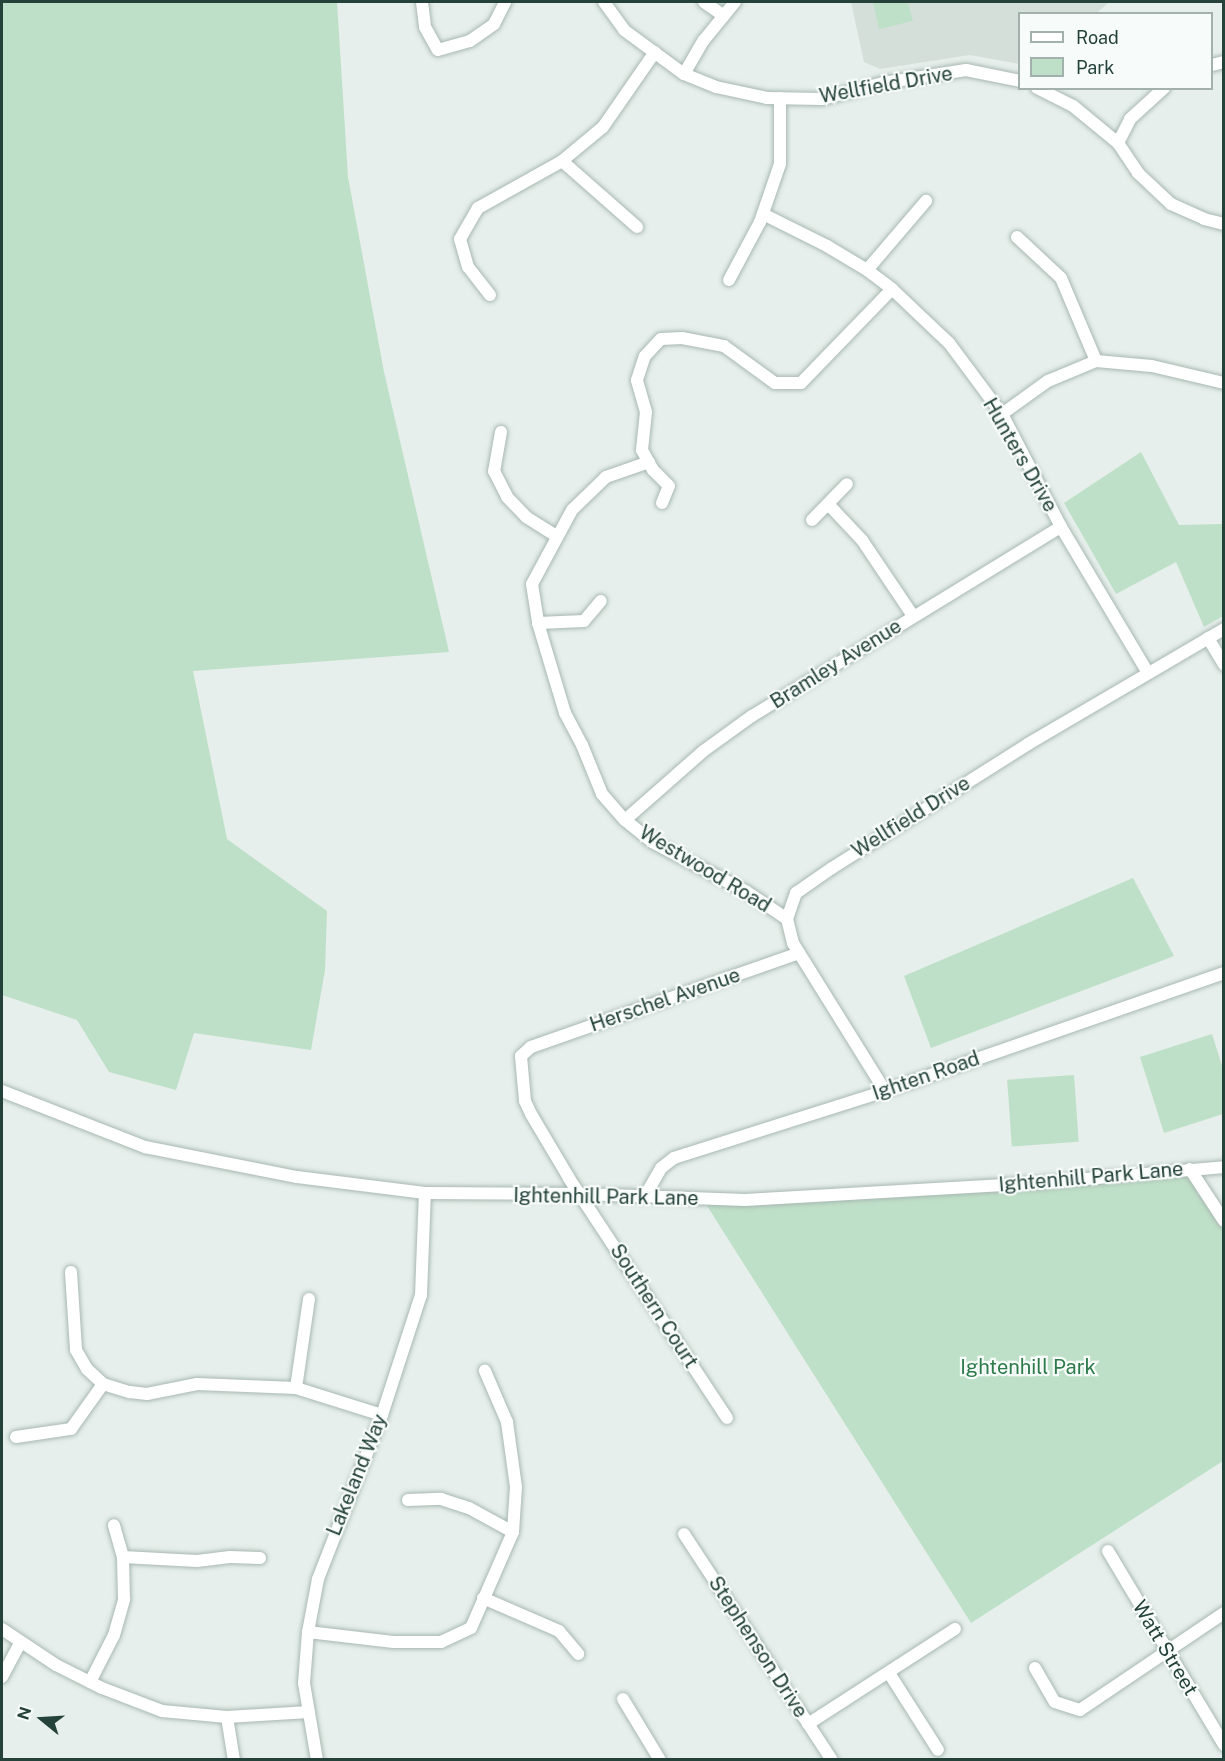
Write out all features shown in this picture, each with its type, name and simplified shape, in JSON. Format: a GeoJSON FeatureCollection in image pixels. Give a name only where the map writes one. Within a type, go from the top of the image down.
{"type":"FeatureCollection","features":[{"type":"Feature","properties":{"kind":"street"},"geometry":{"type":"LineString","coordinates":[[422,2],[425,27],[438,50],[470,41],[494,24],[505,2]]}},
{"type":"Feature","properties":{"kind":"street","name":"Wellfield Drive"},"geometry":{"type":"LineString","coordinates":[[604,2],[624,30],[684,74],[716,87],[780,98],[822,99],[884,83],[966,70],[1018,81]]}},
{"type":"Feature","properties":{"kind":"street"},"geometry":{"type":"LineString","coordinates":[[704,2],[724,16]]}},
{"type":"Feature","properties":{"kind":"street"},"geometry":{"type":"LineString","coordinates":[[684,74],[704,40],[735,2]]}},
{"type":"Feature","properties":{"kind":"street"},"geometry":{"type":"LineString","coordinates":[[490,295],[468,267],[460,239],[478,208],[562,161],[603,127],[655,52]]}},
{"type":"Feature","properties":{"kind":"street"},"geometry":{"type":"LineString","coordinates":[[1041,90],[1073,106],[1119,143],[1138,173],[1171,204],[1204,219],[1224,224]]}},
{"type":"Feature","properties":{"kind":"street"},"geometry":{"type":"LineString","coordinates":[[1119,143],[1130,120],[1162,90]]}},
{"type":"Feature","properties":{"kind":"street"},"geometry":{"type":"LineString","coordinates":[[729,280],[763,214],[780,164],[780,98]]}},
{"type":"Feature","properties":{"kind":"street"},"geometry":{"type":"LineString","coordinates":[[562,161],[637,227]]}},
{"type":"Feature","properties":{"kind":"street"},"geometry":{"type":"LineString","coordinates":[[867,270],[926,201]]}},
{"type":"Feature","properties":{"kind":"street","name":"Hunters Drive"},"geometry":{"type":"LineString","coordinates":[[763,214],[827,246],[867,270],[892,289],[949,343],[1002,414],[1061,527],[1148,673]]}},
{"type":"Feature","properties":{"kind":"street"},"geometry":{"type":"LineString","coordinates":[[1017,237],[1061,278],[1096,361]]}},
{"type":"Feature","properties":{"kind":"street"},"geometry":{"type":"LineString","coordinates":[[662,503],[669,486],[642,450],[646,412],[637,380],[645,356],[661,339],[682,338],[724,346],[775,383],[801,383],[892,289]]}},
{"type":"Feature","properties":{"kind":"street"},"geometry":{"type":"LineString","coordinates":[[1002,414],[1048,381],[1096,361],[1152,366],[1224,383]]}},
{"type":"Feature","properties":{"kind":"street"},"geometry":{"type":"LineString","coordinates":[[501,432],[494,471],[507,497],[526,517],[556,536]]}},
{"type":"Feature","properties":{"kind":"street","name":"Westwood Road"},"geometry":{"type":"LineString","coordinates":[[649,462],[606,477],[572,510],[532,584],[538,623],[565,713],[582,745],[602,794],[625,820],[652,842],[747,892],[787,919]]}},
{"type":"Feature","properties":{"kind":"street"},"geometry":{"type":"LineString","coordinates":[[812,520],[847,484]]}},
{"type":"Feature","properties":{"kind":"street"},"geometry":{"type":"LineString","coordinates":[[828,504],[862,540],[913,616]]}},
{"type":"Feature","properties":{"kind":"street","name":"Bramley Avenue"},"geometry":{"type":"LineString","coordinates":[[625,820],[702,752],[752,716],[1061,527]]}},
{"type":"Feature","properties":{"kind":"street"},"geometry":{"type":"LineString","coordinates":[[538,623],[584,621],[601,601]]}},
{"type":"Feature","properties":{"kind":"street","name":"Wellfield Drive"},"geometry":{"type":"LineString","coordinates":[[787,919],[796,893],[832,868],[1028,744],[1224,629]]}},
{"type":"Feature","properties":{"kind":"street"},"geometry":{"type":"LineString","coordinates":[[1208,638],[1224,665]]}},
{"type":"Feature","properties":{"kind":"street"},"geometry":{"type":"LineString","coordinates":[[787,919],[793,943],[885,1091]]}},
{"type":"Feature","properties":{"kind":"street","name":"Herschel Avenue"},"geometry":{"type":"LineString","coordinates":[[531,1047],[799,953]]}},
{"type":"Feature","properties":{"kind":"street","name":"Ighten Road"},"geometry":{"type":"LineString","coordinates":[[645,1196],[661,1168],[674,1158],[885,1091],[1224,973]]}},
{"type":"Feature","properties":{"kind":"street","name":"Southern Court"},"geometry":{"type":"LineString","coordinates":[[531,1047],[521,1056],[520,1060],[527,1106],[581,1194],[727,1418]]}},
{"type":"Feature","properties":{"kind":"street","name":"Ightenhill Park Lane"},"geometry":{"type":"LineString","coordinates":[[2,1091],[145,1147],[297,1177],[425,1193],[581,1194],[745,1200],[1039,1183],[1224,1167]]}},
{"type":"Feature","properties":{"kind":"street"},"geometry":{"type":"LineString","coordinates":[[1190,1169],[1224,1221]]}},
{"type":"Feature","properties":{"kind":"street","name":"Lakeland Way"},"geometry":{"type":"LineString","coordinates":[[317,1760],[304,1683],[308,1632],[320,1570],[382,1415],[421,1295],[425,1193]]}},
{"type":"Feature","properties":{"kind":"street"},"geometry":{"type":"LineString","coordinates":[[71,1272],[76,1350],[87,1369],[103,1384],[130,1392],[147,1394],[197,1384],[296,1388],[382,1415]]}},
{"type":"Feature","properties":{"kind":"street"},"geometry":{"type":"LineString","coordinates":[[296,1388],[309,1299]]}},
{"type":"Feature","properties":{"kind":"street"},"geometry":{"type":"LineString","coordinates":[[308,1632],[393,1642],[441,1642],[471,1628],[513,1532],[516,1487],[507,1422],[485,1371]]}},
{"type":"Feature","properties":{"kind":"street"},"geometry":{"type":"LineString","coordinates":[[16,1437],[71,1429],[103,1384]]}},
{"type":"Feature","properties":{"kind":"street"},"geometry":{"type":"LineString","coordinates":[[408,1500],[441,1499],[469,1508],[513,1532]]}},
{"type":"Feature","properties":{"kind":"street"},"geometry":{"type":"LineString","coordinates":[[90,1682],[114,1635],[124,1599],[123,1557],[114,1525]]}},
{"type":"Feature","properties":{"kind":"street","name":"Stephenson Drive"},"geometry":{"type":"LineString","coordinates":[[684,1534],[832,1760]]}},
{"type":"Feature","properties":{"kind":"street","name":"Watt Street"},"geometry":{"type":"LineString","coordinates":[[1108,1551],[1224,1745]]}},
{"type":"Feature","properties":{"kind":"street"},"geometry":{"type":"LineString","coordinates":[[123,1557],[197,1561],[230,1557],[260,1558]]}},
{"type":"Feature","properties":{"kind":"street"},"geometry":{"type":"LineString","coordinates":[[483,1598],[559,1631],[578,1654]]}},
{"type":"Feature","properties":{"kind":"street"},"geometry":{"type":"LineString","coordinates":[[1035,1668],[1055,1702],[1080,1710],[1224,1613]]}},
{"type":"Feature","properties":{"kind":"street"},"geometry":{"type":"LineString","coordinates":[[2,1629],[115,1695],[162,1711],[226,1717],[309,1712]]}},
{"type":"Feature","properties":{"kind":"street"},"geometry":{"type":"LineString","coordinates":[[808,1724],[955,1629]]}},
{"type":"Feature","properties":{"kind":"street"},"geometry":{"type":"LineString","coordinates":[[2,1677],[21,1642]]}},
{"type":"Feature","properties":{"kind":"street"},"geometry":{"type":"LineString","coordinates":[[889,1673],[938,1749]]}},
{"type":"Feature","properties":{"kind":"street"},"geometry":{"type":"LineString","coordinates":[[623,1699],[660,1760]]}},
{"type":"Feature","properties":{"kind":"street"},"geometry":{"type":"LineString","coordinates":[[226,1717],[234,1760]]}},
{"type":"Feature","properties":{"kind":"shaded area"},"geometry":{"type":"Polygon","coordinates":[[[851,2],[1109,2],[1098,12],[1018,12],[1018,64],[970,55],[880,69],[864,62],[851,2]]]}},
{"type":"Feature","properties":{"kind":"green space"},"geometry":{"type":"Polygon","coordinates":[[[2,2],[337,2],[348,177],[384,372],[449,652],[193,671],[227,839],[327,911],[325,970],[311,1050],[194,1033],[176,1090],[109,1072],[77,1020],[2,995],[2,2]]]}},
{"type":"Feature","properties":{"kind":"green space"},"geometry":{"type":"Polygon","coordinates":[[[873,2],[908,2],[913,21],[879,29],[873,2]]]}},
{"type":"Feature","properties":{"kind":"green space"},"geometry":{"type":"Polygon","coordinates":[[[1141,452],[1179,525],[1223,524],[1223,616],[1204,627],[1176,562],[1116,594],[1064,503],[1141,452]]]}},
{"type":"Feature","properties":{"kind":"green space"},"geometry":{"type":"Polygon","coordinates":[[[1133,878],[1174,956],[931,1048],[904,976],[1133,878]]]}},
{"type":"Feature","properties":{"kind":"green space"},"geometry":{"type":"Polygon","coordinates":[[[1212,1034],[1223,1069],[1223,1114],[1164,1133],[1140,1057],[1212,1034]]]}},
{"type":"Feature","properties":{"kind":"green space"},"geometry":{"type":"Polygon","coordinates":[[[1074,1075],[1079,1142],[1012,1147],[1007,1080],[1074,1075]]]}},
{"type":"Feature","properties":{"kind":"green space","name":"Ightenhill Park"},"geometry":{"type":"Polygon","coordinates":[[[1190,1169],[1223,1221],[1223,1461],[971,1623],[704,1201],[1190,1169]]]}}]}
